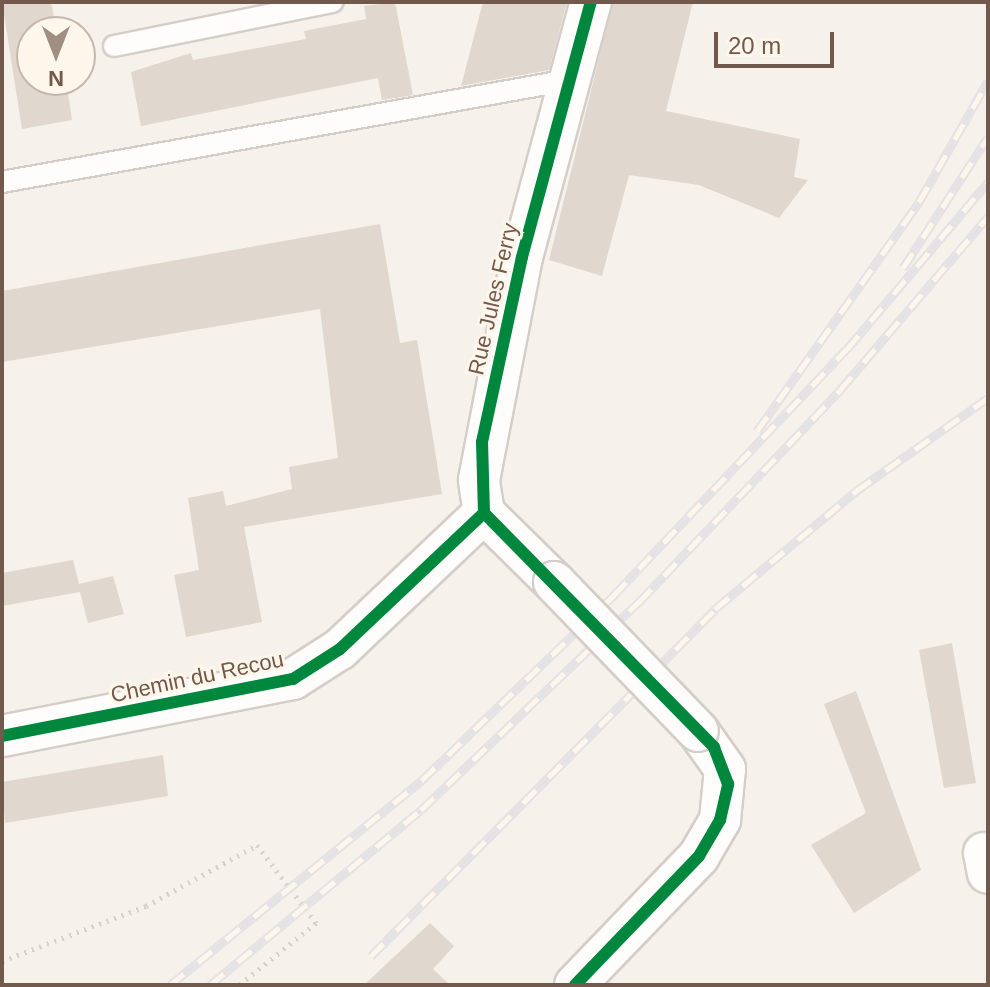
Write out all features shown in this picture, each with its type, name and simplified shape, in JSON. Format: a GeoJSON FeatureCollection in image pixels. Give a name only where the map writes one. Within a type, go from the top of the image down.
{"type":"FeatureCollection","features":[{"type":"Feature","properties":{"kind":"street","name":"Rue Jules Ferry"},"geometry":{"type":"LineString","coordinates":[[484,513],[482,442],[569,80],[591,2]]}},
{"type":"Feature","properties":{"kind":"street"},"geometry":{"type":"LineString","coordinates":[[484,513],[698,731],[725,769],[716,828],[699,856],[575,985]]}},
{"type":"Feature","properties":{"kind":"street","name":"Chemin du Recou"},"geometry":{"type":"LineString","coordinates":[[2,736],[293,679],[340,649],[484,513]]}},
{"type":"Feature","properties":{"kind":"lane"},"geometry":{"type":"LineString","coordinates":[[114,46],[333,2]]}},
{"type":"Feature","properties":{"kind":"lane"},"geometry":{"type":"LineString","coordinates":[[2,182],[569,80]]}},
{"type":"Feature","properties":{"kind":"path"},"geometry":{"type":"LineString","coordinates":[[2,961],[146,906],[257,845],[316,923],[239,985]]}},
{"type":"Feature","properties":{"kind":"building"},"geometry":{"type":"Polygon","coordinates":[[[2,2],[51,2],[54,16],[16,16],[16,91],[2,2]]]}},
{"type":"Feature","properties":{"kind":"building"},"geometry":{"type":"Polygon","coordinates":[[[395,2],[413,95],[382,100],[378,78],[141,126],[131,72],[191,53],[193,60],[306,39],[304,31],[366,19],[364,6],[395,2]]]}},
{"type":"Feature","properties":{"kind":"building"},"geometry":{"type":"Polygon","coordinates":[[[483,2],[567,2],[549,70],[461,86],[483,2]]]}},
{"type":"Feature","properties":{"kind":"building"},"geometry":{"type":"Polygon","coordinates":[[[613,2],[693,2],[666,111],[800,139],[794,177],[808,180],[779,218],[699,185],[629,175],[602,276],[549,260],[613,2]]]}},
{"type":"Feature","properties":{"kind":"building"},"geometry":{"type":"Polygon","coordinates":[[[17,96],[68,96],[72,120],[22,129],[17,96]]]}},
{"type":"Feature","properties":{"kind":"building"},"geometry":{"type":"Polygon","coordinates":[[[380,224],[400,343],[417,340],[442,494],[244,527],[262,622],[186,637],[174,575],[199,570],[188,498],[223,491],[226,506],[292,489],[289,467],[338,458],[320,309],[2,362],[2,291],[380,224]]]}},
{"type":"Feature","properties":{"kind":"building"},"geometry":{"type":"Polygon","coordinates":[[[73,560],[79,584],[113,576],[124,614],[88,623],[80,592],[2,606],[2,573],[73,560]]]}},
{"type":"Feature","properties":{"kind":"building"},"geometry":{"type":"Polygon","coordinates":[[[952,643],[976,783],[944,788],[919,650],[952,643]]]}},
{"type":"Feature","properties":{"kind":"building"},"geometry":{"type":"Polygon","coordinates":[[[856,691],[921,870],[854,913],[811,845],[866,813],[824,704],[856,691]]]}},
{"type":"Feature","properties":{"kind":"building"},"geometry":{"type":"Polygon","coordinates":[[[163,755],[168,796],[5,823],[2,782],[163,755]]]}},
{"type":"Feature","properties":{"kind":"building"},"geometry":{"type":"Polygon","coordinates":[[[430,923],[454,946],[433,969],[450,985],[364,985],[430,923]]]}},
{"type":"Feature","properties":{"kind":"railway"},"geometry":{"type":"LineString","coordinates":[[757,431],[919,202],[988,81]]}},
{"type":"Feature","properties":{"kind":"railway"},"geometry":{"type":"LineString","coordinates":[[903,268],[988,137]]}},
{"type":"Feature","properties":{"kind":"railway"},"geometry":{"type":"LineString","coordinates":[[170,985],[422,780],[614,595],[847,349],[988,182]]}},
{"type":"Feature","properties":{"kind":"railway"},"geometry":{"type":"LineString","coordinates":[[210,985],[421,810],[639,602],[840,390],[988,217]]}},
{"type":"Feature","properties":{"kind":"railway"},"geometry":{"type":"LineString","coordinates":[[371,956],[715,609],[856,491],[988,398]]}},
{"type":"Feature","properties":{"kind":"cycle path"},"geometry":{"type":"LineString","coordinates":[[575,985],[699,856],[720,820],[728,784],[714,747],[484,513],[482,442],[522,257],[591,2]]}},
{"type":"Feature","properties":{"kind":"cycle path"},"geometry":{"type":"LineString","coordinates":[[2,736],[293,679],[340,649],[484,513]]}}]}
